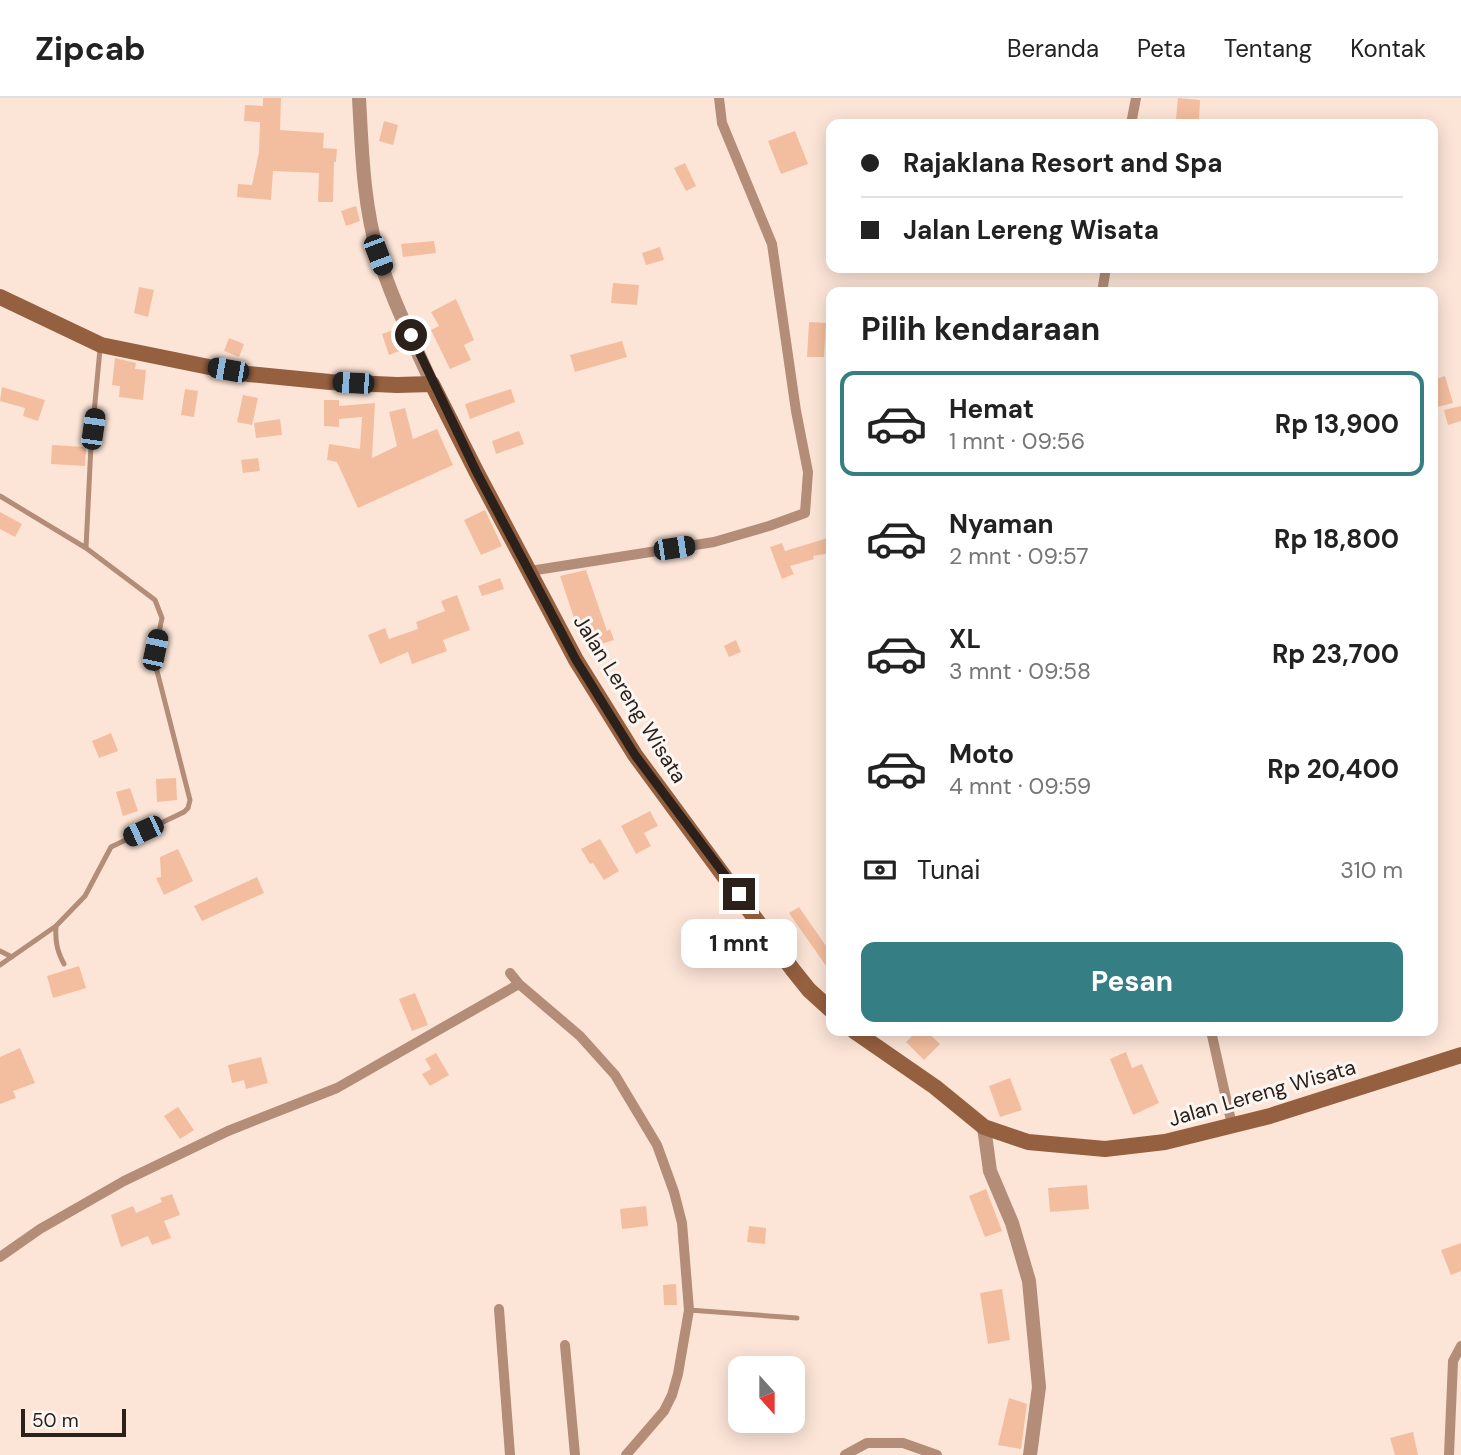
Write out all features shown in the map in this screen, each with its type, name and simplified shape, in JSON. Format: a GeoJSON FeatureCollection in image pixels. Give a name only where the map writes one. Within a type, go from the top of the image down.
{"type":"FeatureCollection","features":[{"type":"Feature","properties":{"kind":"main road"},"geometry":{"type":"LineString","coordinates":[[0,297],[101,345],[248,374],[330,382],[432,384]]}},
{"type":"Feature","properties":{"kind":"main road","name":"Jalan Lereng Wisata"},"geometry":{"type":"LineString","coordinates":[[432,384],[576,660],[635,755],[793,970],[826,1005]]}},
{"type":"Feature","properties":{"kind":"main road","name":"Jalan Lereng Wisata"},"geometry":{"type":"LineString","coordinates":[[861,1036],[935,1087],[984,1127],[1028,1142],[1105,1149],[1165,1142],[1270,1116],[1461,1055]]}},
{"type":"Feature","properties":{"kind":"street"},"geometry":{"type":"LineString","coordinates":[[359,98],[363,175],[378,255],[432,384]]}},
{"type":"Feature","properties":{"kind":"street"},"geometry":{"type":"LineString","coordinates":[[530,571],[714,542],[804,513],[808,472],[796,411],[772,244],[722,123],[719,98]]}},
{"type":"Feature","properties":{"kind":"street"},"geometry":{"type":"LineString","coordinates":[[1132,119],[1136,98]]}},
{"type":"Feature","properties":{"kind":"street"},"geometry":{"type":"LineString","coordinates":[[510,974],[580,1036],[615,1074],[657,1145],[682,1223],[689,1310],[678,1374],[669,1404],[626,1455]]}},
{"type":"Feature","properties":{"kind":"street"},"geometry":{"type":"LineString","coordinates":[[0,1257],[40,1229],[124,1181],[228,1131],[337,1088],[519,984]]}},
{"type":"Feature","properties":{"kind":"street"},"geometry":{"type":"LineString","coordinates":[[1212,1036],[1232,1125]]}},
{"type":"Feature","properties":{"kind":"street"},"geometry":{"type":"LineString","coordinates":[[984,1127],[990,1171],[1013,1223],[1029,1281],[1039,1387],[1030,1455]]}},
{"type":"Feature","properties":{"kind":"street"},"geometry":{"type":"LineString","coordinates":[[499,1309],[510,1455]]}},
{"type":"Feature","properties":{"kind":"street"},"geometry":{"type":"LineString","coordinates":[[565,1345],[575,1455]]}},
{"type":"Feature","properties":{"kind":"street"},"geometry":{"type":"LineString","coordinates":[[1449,1455],[1453,1361],[1461,1346]]}},
{"type":"Feature","properties":{"kind":"street"},"geometry":{"type":"LineString","coordinates":[[845,1455],[867,1443],[903,1443],[937,1455]]}},
{"type":"Feature","properties":{"kind":"lane"},"geometry":{"type":"LineString","coordinates":[[86,548],[91,445],[101,345]]}},
{"type":"Feature","properties":{"kind":"lane"},"geometry":{"type":"LineString","coordinates":[[0,496],[86,548],[149,594],[159,607],[162,618],[155,650],[156,667],[190,800],[184,812],[111,847],[85,896],[57,926],[0,965]]}},
{"type":"Feature","properties":{"kind":"lane"},"geometry":{"type":"LineString","coordinates":[[57,926],[58,954],[64,964]]}},
{"type":"Feature","properties":{"kind":"lane"},"geometry":{"type":"LineString","coordinates":[[0,951],[12,957]]}},
{"type":"Feature","properties":{"kind":"lane"},"geometry":{"type":"LineString","coordinates":[[689,1310],[797,1318]]}},
{"type":"Feature","properties":{"kind":"building"},"geometry":{"type":"Polygon","coordinates":[[[263,98],[281,98],[280,130],[324,133],[323,148],[337,149],[333,202],[318,202],[319,173],[273,171],[271,200],[237,197],[238,184],[252,185],[259,152],[260,122],[244,121],[245,105],[263,106],[263,98]]]}},
{"type":"Feature","properties":{"kind":"building"},"geometry":{"type":"Polygon","coordinates":[[[1178,98],[1200,100],[1199,119],[1176,119],[1178,98]]]}},
{"type":"Feature","properties":{"kind":"building"},"geometry":{"type":"Polygon","coordinates":[[[384,121],[398,125],[393,145],[379,141],[384,121]]]}},
{"type":"Feature","properties":{"kind":"building"},"geometry":{"type":"Polygon","coordinates":[[[795,131],[808,164],[781,174],[768,141],[795,131]]]}},
{"type":"Feature","properties":{"kind":"building"},"geometry":{"type":"Polygon","coordinates":[[[685,163],[696,186],[686,191],[674,168],[685,163]]]}},
{"type":"Feature","properties":{"kind":"building"},"geometry":{"type":"Polygon","coordinates":[[[356,206],[360,221],[346,226],[341,211],[356,206]]]}},
{"type":"Feature","properties":{"kind":"building"},"geometry":{"type":"Polygon","coordinates":[[[434,241],[436,253],[403,257],[401,244],[434,241]]]}},
{"type":"Feature","properties":{"kind":"building"},"geometry":{"type":"Polygon","coordinates":[[[660,247],[664,260],[646,265],[642,253],[660,247]]]}},
{"type":"Feature","properties":{"kind":"building"},"geometry":{"type":"Polygon","coordinates":[[[613,283],[639,285],[637,305],[611,303],[613,283]]]}},
{"type":"Feature","properties":{"kind":"building"},"geometry":{"type":"Polygon","coordinates":[[[139,287],[154,290],[148,317],[134,313],[139,287]]]}},
{"type":"Feature","properties":{"kind":"building"},"geometry":{"type":"Polygon","coordinates":[[[456,299],[474,340],[464,345],[471,360],[450,369],[431,330],[439,326],[431,312],[456,299]]]}},
{"type":"Feature","properties":{"kind":"building"},"geometry":{"type":"Polygon","coordinates":[[[809,322],[826,323],[824,357],[807,357],[809,322]]]}},
{"type":"Feature","properties":{"kind":"building"},"geometry":{"type":"Polygon","coordinates":[[[396,329],[405,349],[389,355],[382,334],[396,329]]]}},
{"type":"Feature","properties":{"kind":"building"},"geometry":{"type":"Polygon","coordinates":[[[229,338],[244,344],[239,357],[224,351],[229,338]]]}},
{"type":"Feature","properties":{"kind":"building"},"geometry":{"type":"Polygon","coordinates":[[[622,341],[627,357],[575,372],[570,355],[622,341]]]}},
{"type":"Feature","properties":{"kind":"building"},"geometry":{"type":"Polygon","coordinates":[[[115,358],[136,363],[135,369],[146,370],[143,400],[119,397],[120,386],[112,385],[115,358]]]}},
{"type":"Feature","properties":{"kind":"building"},"geometry":{"type":"Polygon","coordinates":[[[1445,376],[1453,403],[1438,407],[1438,378],[1445,376]]]}},
{"type":"Feature","properties":{"kind":"building"},"geometry":{"type":"Polygon","coordinates":[[[2,387],[45,400],[38,421],[23,416],[25,408],[0,401],[2,387]]]}},
{"type":"Feature","properties":{"kind":"building"},"geometry":{"type":"Polygon","coordinates":[[[185,389],[198,391],[194,417],[181,415],[185,389]]]}},
{"type":"Feature","properties":{"kind":"building"},"geometry":{"type":"Polygon","coordinates":[[[511,389],[515,402],[470,419],[465,404],[511,389]]]}},
{"type":"Feature","properties":{"kind":"building"},"geometry":{"type":"Polygon","coordinates":[[[243,395],[258,398],[252,425],[237,422],[243,395]]]}},
{"type":"Feature","properties":{"kind":"building"},"geometry":{"type":"Polygon","coordinates":[[[324,400],[339,400],[339,406],[375,403],[372,458],[397,446],[389,412],[405,408],[413,439],[437,429],[453,465],[358,508],[337,462],[327,460],[329,444],[360,449],[362,417],[339,419],[339,427],[324,426],[324,400]]]}},
{"type":"Feature","properties":{"kind":"building"},"geometry":{"type":"Polygon","coordinates":[[[1461,406],[1461,421],[1448,425],[1444,410],[1461,406]]]}},
{"type":"Feature","properties":{"kind":"building"},"geometry":{"type":"Polygon","coordinates":[[[280,419],[282,435],[256,438],[254,423],[280,419]]]}},
{"type":"Feature","properties":{"kind":"building"},"geometry":{"type":"Polygon","coordinates":[[[519,431],[524,444],[496,454],[492,441],[519,431]]]}},
{"type":"Feature","properties":{"kind":"building"},"geometry":{"type":"Polygon","coordinates":[[[52,445],[86,447],[85,466],[51,464],[52,445]]]}},
{"type":"Feature","properties":{"kind":"building"},"geometry":{"type":"Polygon","coordinates":[[[258,458],[260,471],[243,473],[241,460],[258,458]]]}},
{"type":"Feature","properties":{"kind":"building"},"geometry":{"type":"Polygon","coordinates":[[[485,510],[502,546],[481,555],[464,520],[485,510]]]}},
{"type":"Feature","properties":{"kind":"building"},"geometry":{"type":"Polygon","coordinates":[[[0,512],[22,524],[15,537],[0,529],[0,512]]]}},
{"type":"Feature","properties":{"kind":"building"},"geometry":{"type":"Polygon","coordinates":[[[826,539],[826,554],[813,556],[814,559],[790,566],[794,574],[782,579],[770,547],[782,543],[785,551],[826,539]]]}},
{"type":"Feature","properties":{"kind":"building"},"geometry":{"type":"Polygon","coordinates":[[[586,570],[607,631],[610,629],[614,640],[598,645],[592,628],[579,633],[560,576],[586,570]]]}},
{"type":"Feature","properties":{"kind":"building"},"geometry":{"type":"Polygon","coordinates":[[[500,578],[504,589],[482,596],[478,586],[500,578]]]}},
{"type":"Feature","properties":{"kind":"building"},"geometry":{"type":"Polygon","coordinates":[[[457,595],[470,630],[443,640],[447,651],[412,664],[408,652],[380,664],[368,635],[385,628],[389,639],[418,629],[416,622],[445,611],[441,601],[457,595]]]}},
{"type":"Feature","properties":{"kind":"building"},"geometry":{"type":"Polygon","coordinates":[[[736,640],[741,652],[729,657],[724,646],[736,640]]]}},
{"type":"Feature","properties":{"kind":"building"},"geometry":{"type":"Polygon","coordinates":[[[111,733],[118,751],[99,758],[92,741],[111,733]]]}},
{"type":"Feature","properties":{"kind":"building"},"geometry":{"type":"Polygon","coordinates":[[[176,778],[177,800],[157,802],[156,779],[176,778]]]}},
{"type":"Feature","properties":{"kind":"building"},"geometry":{"type":"Polygon","coordinates":[[[130,788],[138,811],[123,816],[116,792],[130,788]]]}},
{"type":"Feature","properties":{"kind":"building"},"geometry":{"type":"Polygon","coordinates":[[[650,811],[658,826],[644,833],[651,846],[636,854],[621,826],[650,811]]]}},
{"type":"Feature","properties":{"kind":"building"},"geometry":{"type":"Polygon","coordinates":[[[600,839],[619,871],[604,880],[581,849],[600,839]]]}},
{"type":"Feature","properties":{"kind":"building"},"geometry":{"type":"Polygon","coordinates":[[[178,849],[193,881],[164,895],[156,878],[161,877],[160,857],[178,849]]]}},
{"type":"Feature","properties":{"kind":"building"},"geometry":{"type":"Polygon","coordinates":[[[257,877],[264,893],[202,921],[194,906],[257,877]]]}},
{"type":"Feature","properties":{"kind":"building"},"geometry":{"type":"Polygon","coordinates":[[[799,907],[826,946],[826,966],[789,913],[799,907]]]}},
{"type":"Feature","properties":{"kind":"building"},"geometry":{"type":"Polygon","coordinates":[[[79,966],[86,988],[53,998],[47,976],[79,966]]]}},
{"type":"Feature","properties":{"kind":"building"},"geometry":{"type":"Polygon","coordinates":[[[415,993],[428,1025],[412,1031],[399,999],[415,993]]]}},
{"type":"Feature","properties":{"kind":"building"},"geometry":{"type":"Polygon","coordinates":[[[912,1036],[931,1036],[940,1044],[924,1060],[906,1042],[912,1036]]]}},
{"type":"Feature","properties":{"kind":"building"},"geometry":{"type":"Polygon","coordinates":[[[20,1048],[35,1083],[13,1091],[16,1098],[0,1104],[0,1057],[20,1048]]]}},
{"type":"Feature","properties":{"kind":"building"},"geometry":{"type":"Polygon","coordinates":[[[1126,1052],[1132,1068],[1142,1064],[1159,1103],[1133,1115],[1110,1059],[1126,1052]]]}},
{"type":"Feature","properties":{"kind":"building"},"geometry":{"type":"Polygon","coordinates":[[[436,1053],[449,1075],[430,1086],[422,1074],[431,1069],[425,1059],[436,1053]]]}},
{"type":"Feature","properties":{"kind":"building"},"geometry":{"type":"Polygon","coordinates":[[[261,1057],[268,1083],[246,1089],[244,1080],[232,1083],[228,1065],[261,1057]]]}},
{"type":"Feature","properties":{"kind":"building"},"geometry":{"type":"Polygon","coordinates":[[[1010,1078],[1022,1110],[1000,1117],[989,1086],[1010,1078]]]}},
{"type":"Feature","properties":{"kind":"building"},"geometry":{"type":"Polygon","coordinates":[[[178,1107],[194,1130],[180,1139],[164,1116],[178,1107]]]}},
{"type":"Feature","properties":{"kind":"building"},"geometry":{"type":"Polygon","coordinates":[[[1087,1185],[1089,1209],[1050,1212],[1048,1188],[1087,1185]]]}},
{"type":"Feature","properties":{"kind":"building"},"geometry":{"type":"Polygon","coordinates":[[[986,1189],[1002,1231],[985,1237],[969,1196],[986,1189]]]}},
{"type":"Feature","properties":{"kind":"building"},"geometry":{"type":"Polygon","coordinates":[[[172,1194],[180,1215],[164,1221],[171,1238],[152,1245],[148,1236],[121,1247],[111,1215],[133,1206],[136,1213],[162,1202],[160,1198],[172,1194]]]}},
{"type":"Feature","properties":{"kind":"building"},"geometry":{"type":"Polygon","coordinates":[[[646,1206],[648,1226],[622,1229],[620,1209],[646,1206]]]}},
{"type":"Feature","properties":{"kind":"building"},"geometry":{"type":"Polygon","coordinates":[[[749,1226],[766,1228],[765,1244],[747,1242],[749,1226]]]}},
{"type":"Feature","properties":{"kind":"building"},"geometry":{"type":"Polygon","coordinates":[[[1461,1243],[1461,1271],[1451,1275],[1441,1250],[1461,1243]]]}},
{"type":"Feature","properties":{"kind":"building"},"geometry":{"type":"Polygon","coordinates":[[[676,1284],[677,1305],[664,1305],[663,1285],[676,1284]]]}},
{"type":"Feature","properties":{"kind":"building"},"geometry":{"type":"Polygon","coordinates":[[[1002,1289],[1010,1340],[988,1344],[980,1293],[1002,1289]]]}},
{"type":"Feature","properties":{"kind":"building"},"geometry":{"type":"Polygon","coordinates":[[[1009,1398],[1027,1404],[1021,1449],[998,1445],[1009,1398]]]}},
{"type":"Feature","properties":{"kind":"building"},"geometry":{"type":"Polygon","coordinates":[[[1413,1432],[1418,1455],[1395,1455],[1390,1438],[1413,1432]]]}},
{"type":"Feature","properties":{"kind":"route"},"geometry":{"type":"LineString","coordinates":[[411,335],[432,384],[476,471],[576,660],[635,755],[739,894]]}}]}
